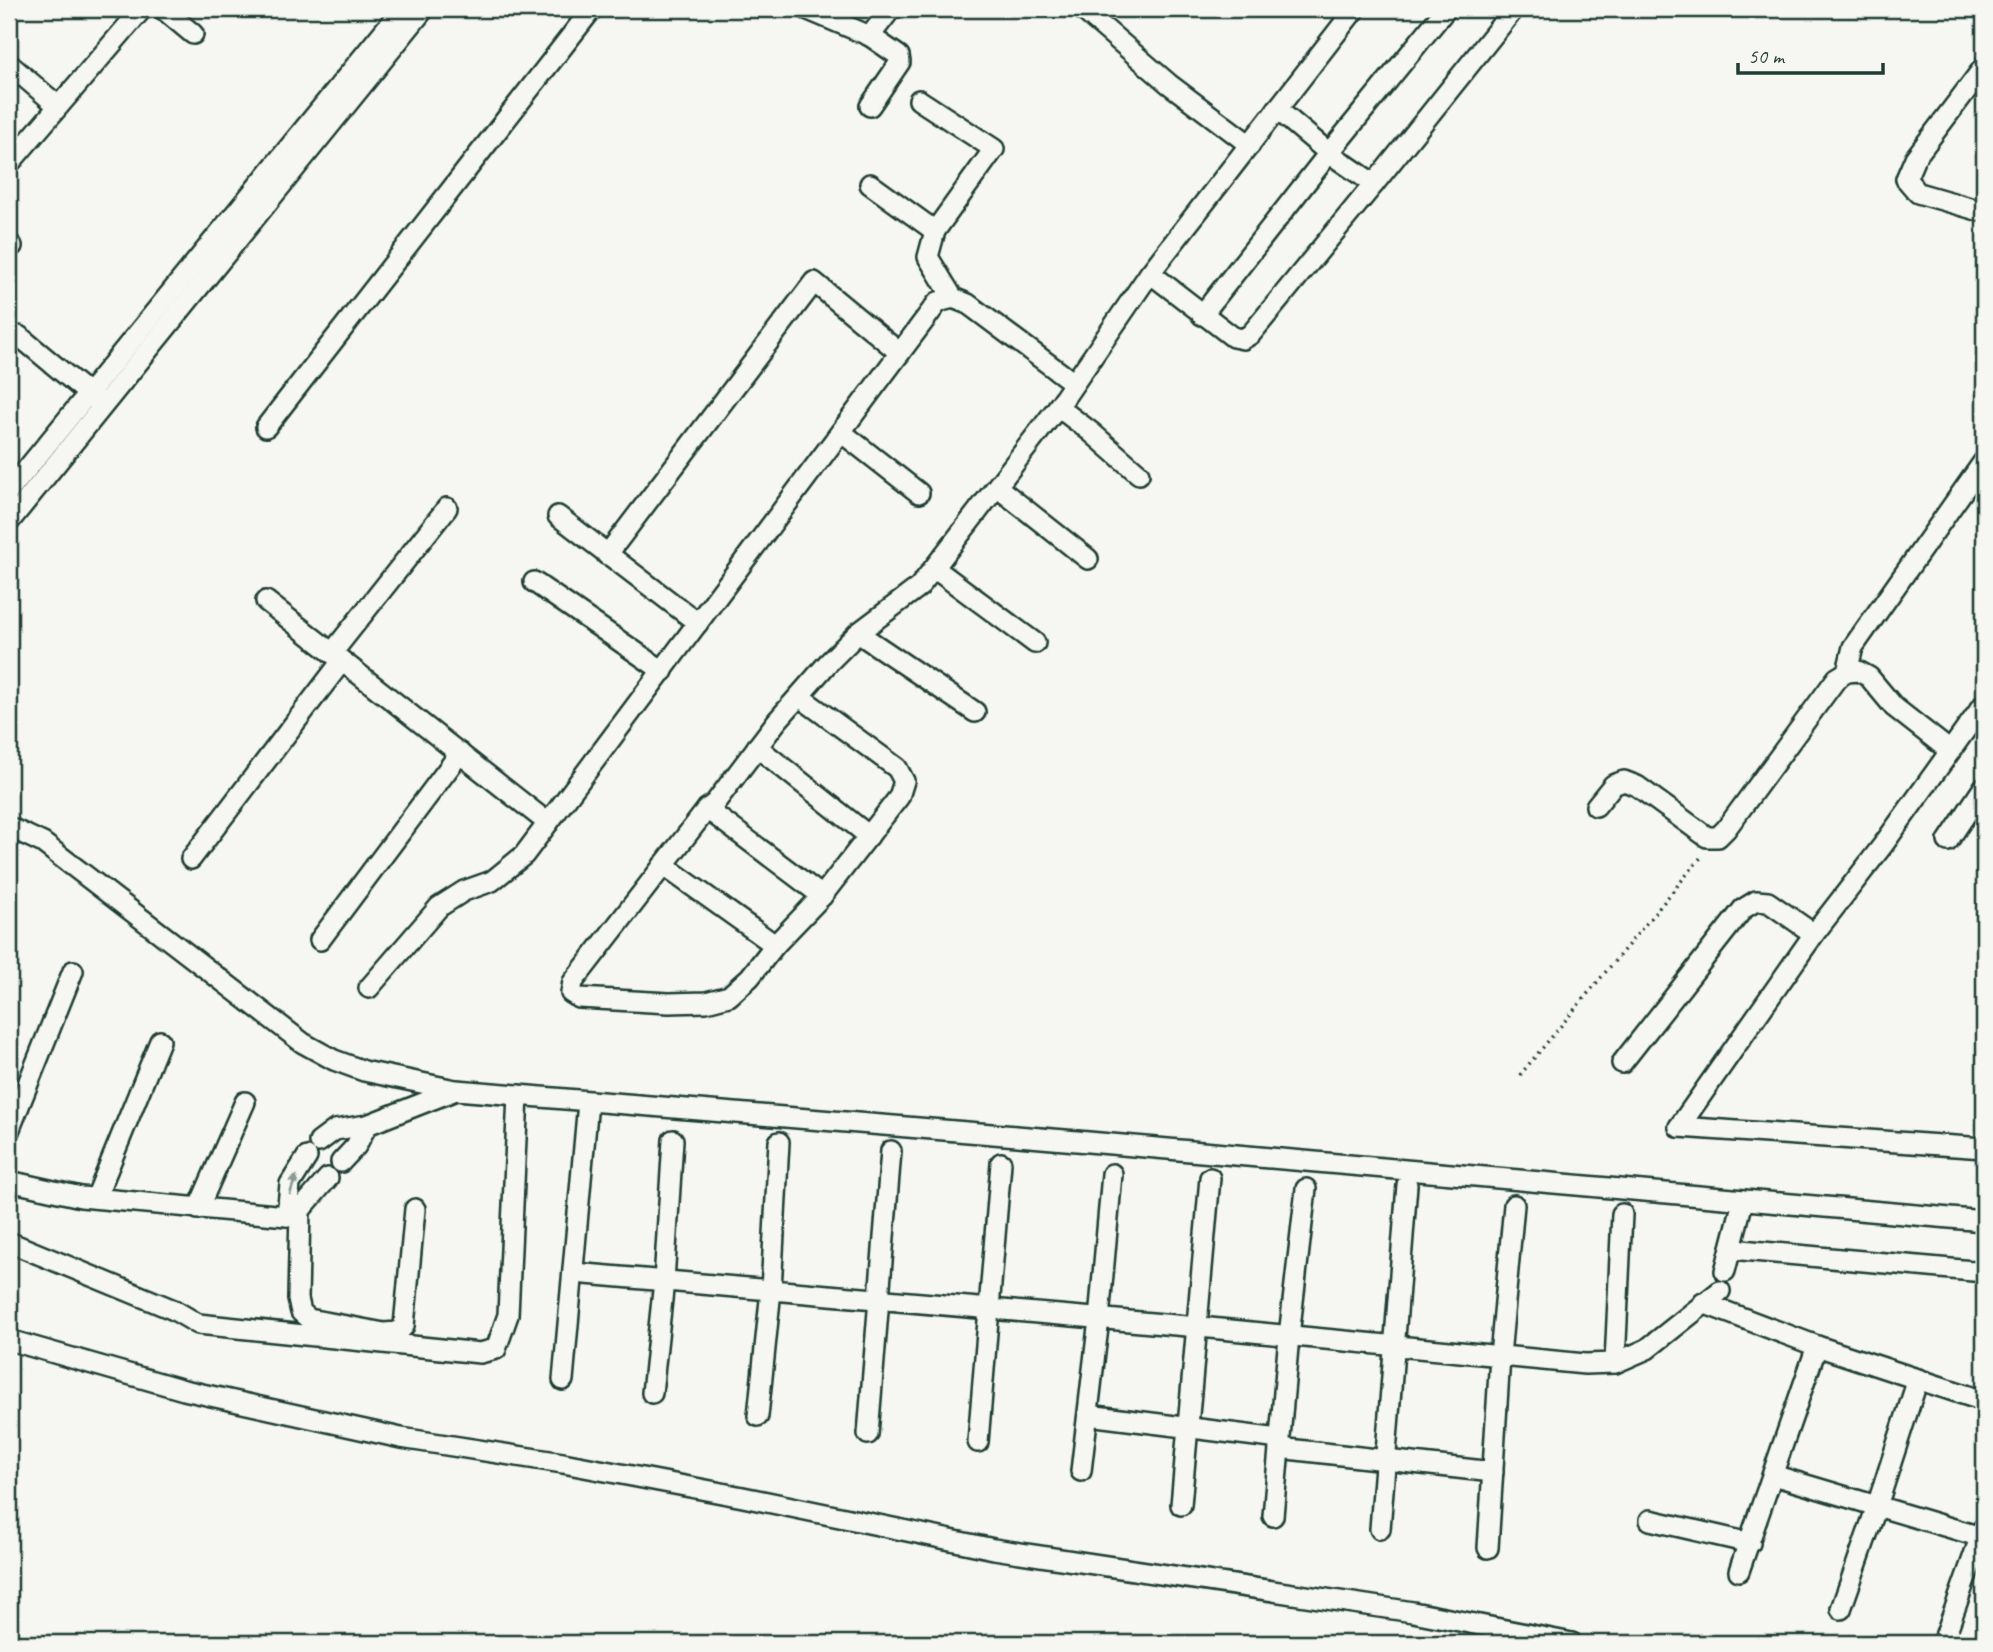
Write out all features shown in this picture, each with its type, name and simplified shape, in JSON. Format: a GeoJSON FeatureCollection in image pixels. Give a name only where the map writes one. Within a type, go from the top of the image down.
{"type":"FeatureCollection","features":[{"type":"Feature","properties":{"kind":"street"},"geometry":{"type":"LineString","coordinates":[[9,164],[142,9]]}},
{"type":"Feature","properties":{"kind":"street"},"geometry":{"type":"LineString","coordinates":[[163,9],[193,34]]}},
{"type":"Feature","properties":{"kind":"street"},"geometry":{"type":"LineString","coordinates":[[9,522],[95,400],[402,9]]}},
{"type":"Feature","properties":{"kind":"street"},"geometry":{"type":"LineString","coordinates":[[9,491],[95,400],[424,9]]}},
{"type":"Feature","properties":{"kind":"street"},"geometry":{"type":"LineString","coordinates":[[266,427],[592,9]]}},
{"type":"Feature","properties":{"kind":"street"},"geometry":{"type":"LineString","coordinates":[[806,9],[870,36],[899,56],[900,62],[870,106]]}},
{"type":"Feature","properties":{"kind":"street"},"geometry":{"type":"LineString","coordinates":[[870,36],[891,9]]}},
{"type":"Feature","properties":{"kind":"street"},"geometry":{"type":"LineString","coordinates":[[1082,9],[1168,85],[1250,145]]}},
{"type":"Feature","properties":{"kind":"street"},"geometry":{"type":"LineString","coordinates":[[800,697],[897,768],[904,781],[899,797],[869,836],[822,896],[775,945],[750,977],[729,996],[706,1002],[669,1003],[579,998],[571,993],[573,982],[757,747],[800,697],[858,633],[919,587],[934,569],[1058,407],[1150,274],[1354,9]]}},
{"type":"Feature","properties":{"kind":"street"},"geometry":{"type":"LineString","coordinates":[[1202,315],[1446,9]]}},
{"type":"Feature","properties":{"kind":"street"},"geometry":{"type":"LineString","coordinates":[[1150,274],[1233,337],[1243,339],[1251,334],[1514,9]]}},
{"type":"Feature","properties":{"kind":"street"},"geometry":{"type":"LineString","coordinates":[[9,64],[58,106]]}},
{"type":"Feature","properties":{"kind":"street"},"geometry":{"type":"LineString","coordinates":[[1984,67],[1915,158],[1906,179],[1918,193],[1984,212]]}},
{"type":"Feature","properties":{"kind":"street"},"geometry":{"type":"LineString","coordinates":[[919,100],[994,149],[935,231],[928,257],[953,298]]}},
{"type":"Feature","properties":{"kind":"street"},"geometry":{"type":"LineString","coordinates":[[1277,109],[1329,153],[1374,184]]}},
{"type":"Feature","properties":{"kind":"street"},"geometry":{"type":"LineString","coordinates":[[870,184],[935,231]]}},
{"type":"Feature","properties":{"kind":"street"},"geometry":{"type":"LineString","coordinates":[[607,555],[814,282],[900,353]]}},
{"type":"Feature","properties":{"kind":"street"},"geometry":{"type":"LineString","coordinates":[[369,988],[439,907],[464,891],[492,881],[524,855],[938,302],[953,298],[968,304],[1074,383]]}},
{"type":"Feature","properties":{"kind":"street"},"geometry":{"type":"LineString","coordinates":[[19,336],[95,400]]}},
{"type":"Feature","properties":{"kind":"street"},"geometry":{"type":"LineString","coordinates":[[1058,407],[1139,474]]}},
{"type":"Feature","properties":{"kind":"street"},"geometry":{"type":"LineString","coordinates":[[841,432],[919,493]]}},
{"type":"Feature","properties":{"kind":"street"},"geometry":{"type":"LineString","coordinates":[[1847,672],[1853,647],[1984,461]]}},
{"type":"Feature","properties":{"kind":"street"},"geometry":{"type":"LineString","coordinates":[[997,487],[1088,559]]}},
{"type":"Feature","properties":{"kind":"street"},"geometry":{"type":"LineString","coordinates":[[191,859],[447,508]]}},
{"type":"Feature","properties":{"kind":"street"},"geometry":{"type":"LineString","coordinates":[[558,516],[698,623]]}},
{"type":"Feature","properties":{"kind":"street"},"geometry":{"type":"LineString","coordinates":[[934,569],[1035,643]]}},
{"type":"Feature","properties":{"kind":"street"},"geometry":{"type":"LineString","coordinates":[[534,582],[663,671]]}},
{"type":"Feature","properties":{"kind":"street"},"geometry":{"type":"LineString","coordinates":[[266,601],[548,823]]}},
{"type":"Feature","properties":{"kind":"street"},"geometry":{"type":"LineString","coordinates":[[858,633],[975,712]]}},
{"type":"Feature","properties":{"kind":"street"},"geometry":{"type":"LineString","coordinates":[[1596,806],[1613,785],[1623,781],[1637,786],[1707,837],[1718,837],[1726,830],[1837,678],[1847,672],[1857,671],[1869,677],[1894,706],[1951,751]]}},
{"type":"Feature","properties":{"kind":"street"},"geometry":{"type":"LineString","coordinates":[[1984,706],[1883,845],[1814,934],[1679,1127],[1984,1148]]}},
{"type":"Feature","properties":{"kind":"street"},"geometry":{"type":"LineString","coordinates":[[757,747],[869,836]]}},
{"type":"Feature","properties":{"kind":"street"},"geometry":{"type":"LineString","coordinates":[[320,940],[460,753]]}},
{"type":"Feature","properties":{"kind":"street"},"geometry":{"type":"LineString","coordinates":[[1948,841],[1984,787]]}},
{"type":"Feature","properties":{"kind":"street"},"geometry":{"type":"LineString","coordinates":[[707,809],[822,896]]}},
{"type":"Feature","properties":{"kind":"street"},"geometry":{"type":"LineString","coordinates":[[9,827],[43,843],[303,1043],[334,1060],[364,1071],[456,1090],[1077,1141],[1984,1221]]}},
{"type":"Feature","properties":{"kind":"street"},"geometry":{"type":"LineString","coordinates":[[663,865],[775,945]]}},
{"type":"Feature","properties":{"kind":"street"},"geometry":{"type":"LineString","coordinates":[[1622,1063],[1743,909],[1756,901],[1768,902],[1814,934]]}},
{"type":"Feature","properties":{"kind":"street"},"geometry":{"type":"LineString","coordinates":[[9,1131],[73,971]]}},
{"type":"Feature","properties":{"kind":"street"},"geometry":{"type":"LineString","coordinates":[[96,1198],[160,1041]]}},
{"type":"Feature","properties":{"kind":"street"},"geometry":{"type":"LineString","coordinates":[[415,1209],[404,1326],[398,1332],[384,1333],[309,1319],[301,1311],[290,1184],[313,1150],[335,1130],[366,1125],[456,1090]]}},
{"type":"Feature","properties":{"kind":"street"},"geometry":{"type":"LineString","coordinates":[[9,1242],[174,1310],[198,1324],[480,1353],[496,1349],[508,1315],[519,1096]]}},
{"type":"Feature","properties":{"kind":"street"},"geometry":{"type":"LineString","coordinates":[[563,1380],[588,1101]]}},
{"type":"Feature","properties":{"kind":"street"},"geometry":{"type":"LineString","coordinates":[[198,1209],[245,1102]]}},
{"type":"Feature","properties":{"kind":"street"},"geometry":{"type":"LineString","coordinates":[[341,1162],[356,1146],[366,1125]]}},
{"type":"Feature","properties":{"kind":"street"},"geometry":{"type":"LineString","coordinates":[[652,1393],[664,1281],[673,1140]]}},
{"type":"Feature","properties":{"kind":"street"},"geometry":{"type":"LineString","coordinates":[[758,1416],[771,1290],[779,1142]]}},
{"type":"Feature","properties":{"kind":"street"},"geometry":{"type":"LineString","coordinates":[[868,1434],[891,1151]]}},
{"type":"Feature","properties":{"kind":"street"},"geometry":{"type":"LineString","coordinates":[[978,1442],[1002,1163]]}},
{"type":"Feature","properties":{"kind":"street"},"geometry":{"type":"LineString","coordinates":[[1081,1471],[1099,1319],[1112,1174]]}},
{"type":"Feature","properties":{"kind":"street"},"geometry":{"type":"LineString","coordinates":[[9,1181],[96,1198],[198,1209],[294,1212],[328,1178]]}},
{"type":"Feature","properties":{"kind":"street"},"geometry":{"type":"LineString","coordinates":[[1181,1505],[1210,1178]]}},
{"type":"Feature","properties":{"kind":"street"},"geometry":{"type":"LineString","coordinates":[[1380,1529],[1407,1185]]}},
{"type":"Feature","properties":{"kind":"street"},"geometry":{"type":"LineString","coordinates":[[1273,1516],[1289,1336],[1306,1189]]}},
{"type":"Feature","properties":{"kind":"street"},"geometry":{"type":"LineString","coordinates":[[1725,1271],[1743,1201]]}},
{"type":"Feature","properties":{"kind":"street"},"geometry":{"type":"LineString","coordinates":[[1488,1548],[1500,1356],[1514,1205]]}},
{"type":"Feature","properties":{"kind":"street"},"geometry":{"type":"LineString","coordinates":[[1615,1363],[1622,1214]]}},
{"type":"Feature","properties":{"kind":"street"},"geometry":{"type":"LineString","coordinates":[[1731,1249],[1984,1272]]}},
{"type":"Feature","properties":{"kind":"street"},"geometry":{"type":"LineString","coordinates":[[574,1273],[1585,1364],[1615,1363],[1647,1349],[1720,1291]]}},
{"type":"Feature","properties":{"kind":"street"},"geometry":{"type":"LineString","coordinates":[[1703,1303],[1817,1346],[1984,1401]]}},
{"type":"Feature","properties":{"kind":"street"},"geometry":{"type":"LineString","coordinates":[[9,1340],[184,1390],[401,1438],[563,1463],[994,1549],[1400,1610],[1572,1643]]}},
{"type":"Feature","properties":{"kind":"street"},"geometry":{"type":"LineString","coordinates":[[1739,1571],[1817,1346]]}},
{"type":"Feature","properties":{"kind":"street"},"geometry":{"type":"LineString","coordinates":[[1841,1609],[1918,1379]]}},
{"type":"Feature","properties":{"kind":"street"},"geometry":{"type":"LineString","coordinates":[[1087,1415],[1386,1461],[1493,1472]]}},
{"type":"Feature","properties":{"kind":"street"},"geometry":{"type":"LineString","coordinates":[[1773,1475],[1982,1540],[1943,1643]]}},
{"type":"Feature","properties":{"kind":"street"},"geometry":{"type":"LineString","coordinates":[[1650,1520],[1750,1543]]}},
{"type":"Feature","properties":{"kind":"path"},"geometry":{"type":"LineString","coordinates":[[1520,1075],[1718,837]]}}]}
